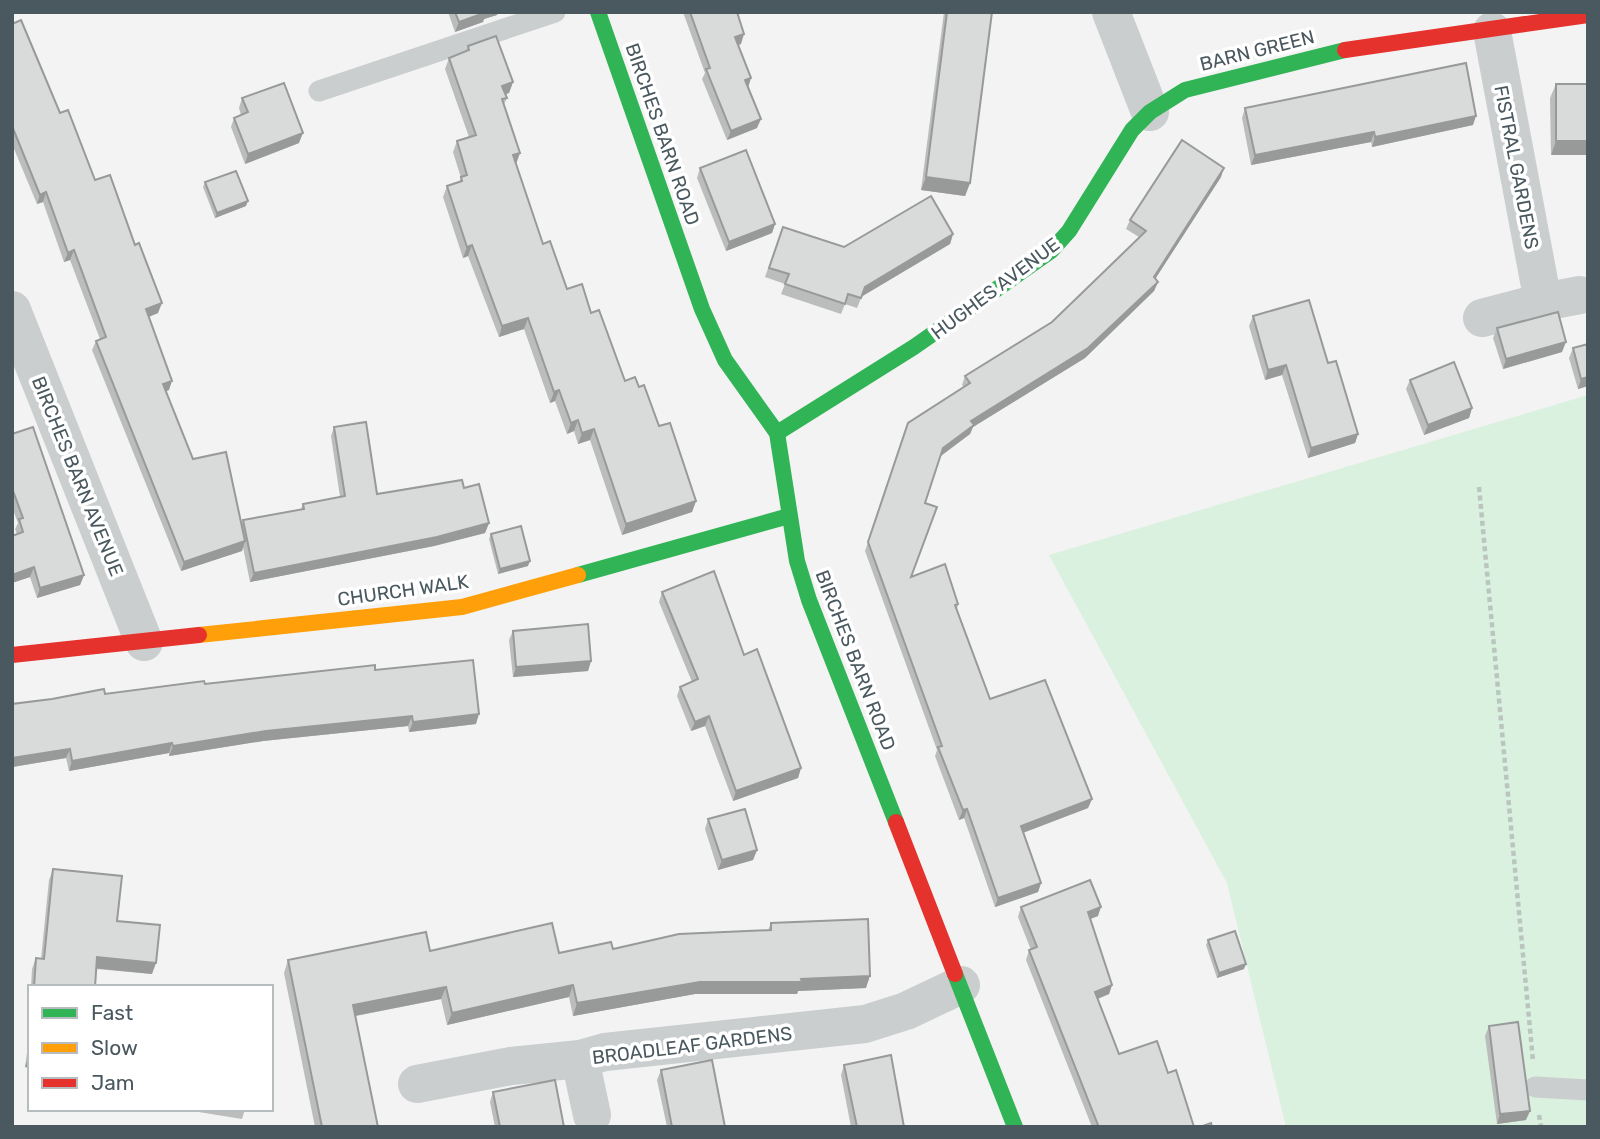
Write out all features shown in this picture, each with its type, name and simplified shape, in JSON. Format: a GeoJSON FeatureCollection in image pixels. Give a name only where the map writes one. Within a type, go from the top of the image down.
{"type":"FeatureCollection","features":[{"type":"Feature","properties":{"kind":"street","name":"BIRCHES BARN ROAD"},"geometry":{"type":"LineString","coordinates":[[598,12],[702,309],[725,360],[778,433],[789,516],[809,600],[1015,1127]]}},
{"type":"Feature","properties":{"kind":"street"},"geometry":{"type":"LineString","coordinates":[[1111,12],[1150,112]]}},
{"type":"Feature","properties":{"kind":"street","name":"BARN GREEN"},"geometry":{"type":"LineString","coordinates":[[1150,112],[1185,90],[1236,75],[1344,50],[1492,31],[1588,15]]}},
{"type":"Feature","properties":{"kind":"street","name":"FISTRAL GARDENS"},"geometry":{"type":"LineString","coordinates":[[1492,31],[1542,302]]}},
{"type":"Feature","properties":{"kind":"street","name":"HUGHES AVENUE"},"geometry":{"type":"LineString","coordinates":[[778,433],[924,341],[1051,251],[1069,231],[1132,130],[1150,112]]}},
{"type":"Feature","properties":{"kind":"street"},"geometry":{"type":"LineString","coordinates":[[1482,318],[1580,295]]}},
{"type":"Feature","properties":{"kind":"street","name":"BIRCHES BARN AVENUE"},"geometry":{"type":"LineString","coordinates":[[12,310],[144,642]]}},
{"type":"Feature","properties":{"kind":"street","name":"CHURCH WALK"},"geometry":{"type":"LineString","coordinates":[[12,655],[462,607],[789,516]]}},
{"type":"Feature","properties":{"kind":"street","name":"BROADLEAF GARDENS"},"geometry":{"type":"LineString","coordinates":[[417,1084],[511,1066],[580,1059],[605,1052],[687,1041],[865,1024],[906,1011],[961,985]]}},
{"type":"Feature","properties":{"kind":"street"},"geometry":{"type":"LineString","coordinates":[[580,1059],[592,1115]]}},
{"type":"Feature","properties":{"kind":"lane"},"geometry":{"type":"LineString","coordinates":[[319,91],[555,12]]}},
{"type":"Feature","properties":{"kind":"lane"},"geometry":{"type":"LineString","coordinates":[[1535,1087],[1588,1090]]}},
{"type":"Feature","properties":{"kind":"path"},"geometry":{"type":"LineString","coordinates":[[1479,486],[1535,1087],[1541,1127]]}},
{"type":"Feature","properties":{"kind":"green space"},"geometry":{"type":"Polygon","coordinates":[[[1588,395],[1588,1127],[1286,1127],[1227,883],[1049,555],[1588,395]]]}},
{"type":"Feature","properties":{"kind":"building"},"geometry":{"type":"Polygon","coordinates":[[[455,12],[487,12],[459,22],[455,12]]]}},
{"type":"Feature","properties":{"kind":"building"},"geometry":{"type":"Polygon","coordinates":[[[690,12],[737,12],[744,34],[735,37],[751,78],[745,80],[761,119],[731,131],[706,69],[710,68],[690,12]]]}},
{"type":"Feature","properties":{"kind":"building"},"geometry":{"type":"Polygon","coordinates":[[[947,12],[992,12],[970,183],[926,177],[947,12]]]}},
{"type":"Feature","properties":{"kind":"building"},"geometry":{"type":"Polygon","coordinates":[[[21,20],[60,113],[68,110],[95,180],[110,175],[135,245],[139,243],[162,303],[146,309],[172,381],[163,384],[193,459],[226,452],[245,541],[184,562],[96,341],[106,337],[74,250],[68,253],[46,192],[40,195],[12,126],[12,24],[21,20]]]}},
{"type":"Feature","properties":{"kind":"building"},"geometry":{"type":"Polygon","coordinates":[[[496,36],[513,82],[502,86],[507,98],[502,99],[520,153],[513,155],[543,244],[550,241],[567,289],[582,284],[591,313],[599,310],[625,381],[635,377],[639,387],[644,385],[659,426],[670,423],[696,501],[626,524],[594,429],[582,433],[578,420],[571,423],[559,390],[554,392],[528,318],[502,326],[472,245],[467,247],[447,186],[462,181],[461,177],[467,175],[457,141],[476,135],[449,58],[469,50],[468,46],[496,36]]]}},
{"type":"Feature","properties":{"kind":"building"},"geometry":{"type":"Polygon","coordinates":[[[1466,63],[1476,116],[1375,137],[1374,132],[1255,155],[1245,108],[1466,63]]]}},
{"type":"Feature","properties":{"kind":"building"},"geometry":{"type":"Polygon","coordinates":[[[284,83],[303,133],[248,154],[234,118],[248,112],[242,98],[284,83]]]}},
{"type":"Feature","properties":{"kind":"building"},"geometry":{"type":"Polygon","coordinates":[[[1556,84],[1588,84],[1588,141],[1556,141],[1556,84]]]}},
{"type":"Feature","properties":{"kind":"building"},"geometry":{"type":"Polygon","coordinates":[[[1182,140],[1224,168],[1154,277],[1158,282],[1088,348],[971,421],[974,425],[943,448],[925,503],[937,507],[911,577],[945,564],[958,604],[955,605],[990,699],[1045,680],[1092,799],[1021,826],[1041,883],[998,898],[967,809],[963,810],[938,747],[942,746],[868,542],[908,423],[970,383],[965,376],[1052,322],[1146,231],[1130,220],[1182,140]]]}},
{"type":"Feature","properties":{"kind":"building"},"geometry":{"type":"Polygon","coordinates":[[[746,150],[775,224],[729,242],[700,168],[746,150]]]}},
{"type":"Feature","properties":{"kind":"building"},"geometry":{"type":"Polygon","coordinates":[[[236,171],[248,201],[217,213],[205,182],[236,171]]]}},
{"type":"Feature","properties":{"kind":"building"},"geometry":{"type":"Polygon","coordinates":[[[931,196],[953,234],[865,287],[861,298],[848,294],[845,304],[785,284],[789,274],[769,268],[783,227],[844,247],[931,196]]]}},
{"type":"Feature","properties":{"kind":"building"},"geometry":{"type":"Polygon","coordinates":[[[1309,300],[1328,363],[1336,361],[1358,434],[1311,448],[1286,365],[1268,370],[1253,316],[1309,300]]]}},
{"type":"Feature","properties":{"kind":"building"},"geometry":{"type":"Polygon","coordinates":[[[1558,312],[1566,342],[1506,359],[1497,328],[1558,312]]]}},
{"type":"Feature","properties":{"kind":"building"},"geometry":{"type":"Polygon","coordinates":[[[1588,344],[1588,377],[1581,379],[1573,348],[1588,344]]]}},
{"type":"Feature","properties":{"kind":"building"},"geometry":{"type":"Polygon","coordinates":[[[1454,362],[1472,408],[1428,425],[1410,380],[1454,362]]]}},
{"type":"Feature","properties":{"kind":"building"},"geometry":{"type":"Polygon","coordinates":[[[366,422],[377,494],[462,480],[464,488],[479,484],[489,523],[437,537],[254,573],[243,520],[304,509],[303,504],[345,496],[334,427],[366,422]]]}},
{"type":"Feature","properties":{"kind":"building"},"geometry":{"type":"Polygon","coordinates":[[[33,427],[84,575],[40,588],[34,567],[12,575],[12,536],[23,532],[19,519],[23,518],[12,488],[12,434],[33,427]]]}},
{"type":"Feature","properties":{"kind":"building"},"geometry":{"type":"Polygon","coordinates":[[[521,526],[530,561],[500,569],[491,534],[521,526]]]}},
{"type":"Feature","properties":{"kind":"building"},"geometry":{"type":"Polygon","coordinates":[[[714,571],[744,655],[757,649],[801,768],[736,791],[709,716],[695,722],[680,687],[698,679],[662,592],[714,571]]]}},
{"type":"Feature","properties":{"kind":"building"},"geometry":{"type":"Polygon","coordinates":[[[588,624],[591,661],[516,667],[513,631],[588,624]]]}},
{"type":"Feature","properties":{"kind":"building"},"geometry":{"type":"Polygon","coordinates":[[[473,660],[479,714],[413,722],[412,716],[266,731],[173,746],[172,743],[72,761],[70,749],[12,758],[12,704],[104,689],[105,694],[204,681],[205,684],[375,665],[375,670],[473,660]]]}},
{"type":"Feature","properties":{"kind":"building"},"geometry":{"type":"Polygon","coordinates":[[[745,809],[757,850],[722,860],[708,819],[745,809]]]}},
{"type":"Feature","properties":{"kind":"building"},"geometry":{"type":"Polygon","coordinates":[[[53,869],[122,876],[117,921],[160,925],[156,963],[97,957],[95,985],[34,985],[36,958],[44,959],[53,869]]]}},
{"type":"Feature","properties":{"kind":"building"},"geometry":{"type":"Polygon","coordinates":[[[1090,880],[1101,907],[1088,912],[1112,985],[1095,992],[1119,1054],[1157,1041],[1168,1073],[1176,1070],[1194,1127],[1095,1127],[1098,1125],[1029,950],[1037,947],[1021,907],[1090,880]]]}},
{"type":"Feature","properties":{"kind":"building"},"geometry":{"type":"Polygon","coordinates":[[[868,919],[870,976],[801,979],[802,982],[700,982],[577,1003],[573,985],[452,1013],[446,987],[353,1005],[378,1127],[322,1127],[288,960],[426,932],[430,951],[552,923],[559,953],[611,942],[613,949],[679,934],[771,930],[771,923],[868,919]]]}},
{"type":"Feature","properties":{"kind":"building"},"geometry":{"type":"Polygon","coordinates":[[[1235,931],[1246,964],[1219,973],[1208,940],[1235,931]]]}},
{"type":"Feature","properties":{"kind":"building"},"geometry":{"type":"Polygon","coordinates":[[[1518,1022],[1530,1111],[1500,1114],[1489,1026],[1518,1022]]]}},
{"type":"Feature","properties":{"kind":"building"},"geometry":{"type":"Polygon","coordinates":[[[891,1055],[904,1127],[857,1127],[844,1065],[891,1055]]]}},
{"type":"Feature","properties":{"kind":"building"},"geometry":{"type":"Polygon","coordinates":[[[712,1060],[725,1127],[672,1127],[661,1070],[712,1060]]]}},
{"type":"Feature","properties":{"kind":"building"},"geometry":{"type":"Polygon","coordinates":[[[555,1080],[564,1127],[500,1127],[493,1092],[555,1080]]]}},
{"type":"Feature","properties":{"kind":"traffic: fast"},"geometry":{"type":"LineString","coordinates":[[598,12],[702,309],[725,360],[777,433],[797,561],[809,600],[896,822]]}},
{"type":"Feature","properties":{"kind":"traffic: fast"},"geometry":{"type":"LineString","coordinates":[[777,433],[914,347],[1051,251],[1069,231],[1132,130],[1150,112],[1185,90],[1345,50]]}},
{"type":"Feature","properties":{"kind":"traffic: fast"},"geometry":{"type":"LineString","coordinates":[[578,575],[789,516]]}},
{"type":"Feature","properties":{"kind":"traffic: fast"},"geometry":{"type":"LineString","coordinates":[[955,974],[1015,1127]]}},
{"type":"Feature","properties":{"kind":"traffic: slow"},"geometry":{"type":"LineString","coordinates":[[199,635],[462,607],[578,575]]}},
{"type":"Feature","properties":{"kind":"traffic: jam"},"geometry":{"type":"LineString","coordinates":[[1345,50],[1588,15]]}},
{"type":"Feature","properties":{"kind":"traffic: jam"},"geometry":{"type":"LineString","coordinates":[[12,655],[199,635]]}},
{"type":"Feature","properties":{"kind":"traffic: jam"},"geometry":{"type":"LineString","coordinates":[[896,822],[955,974]]}}]}
